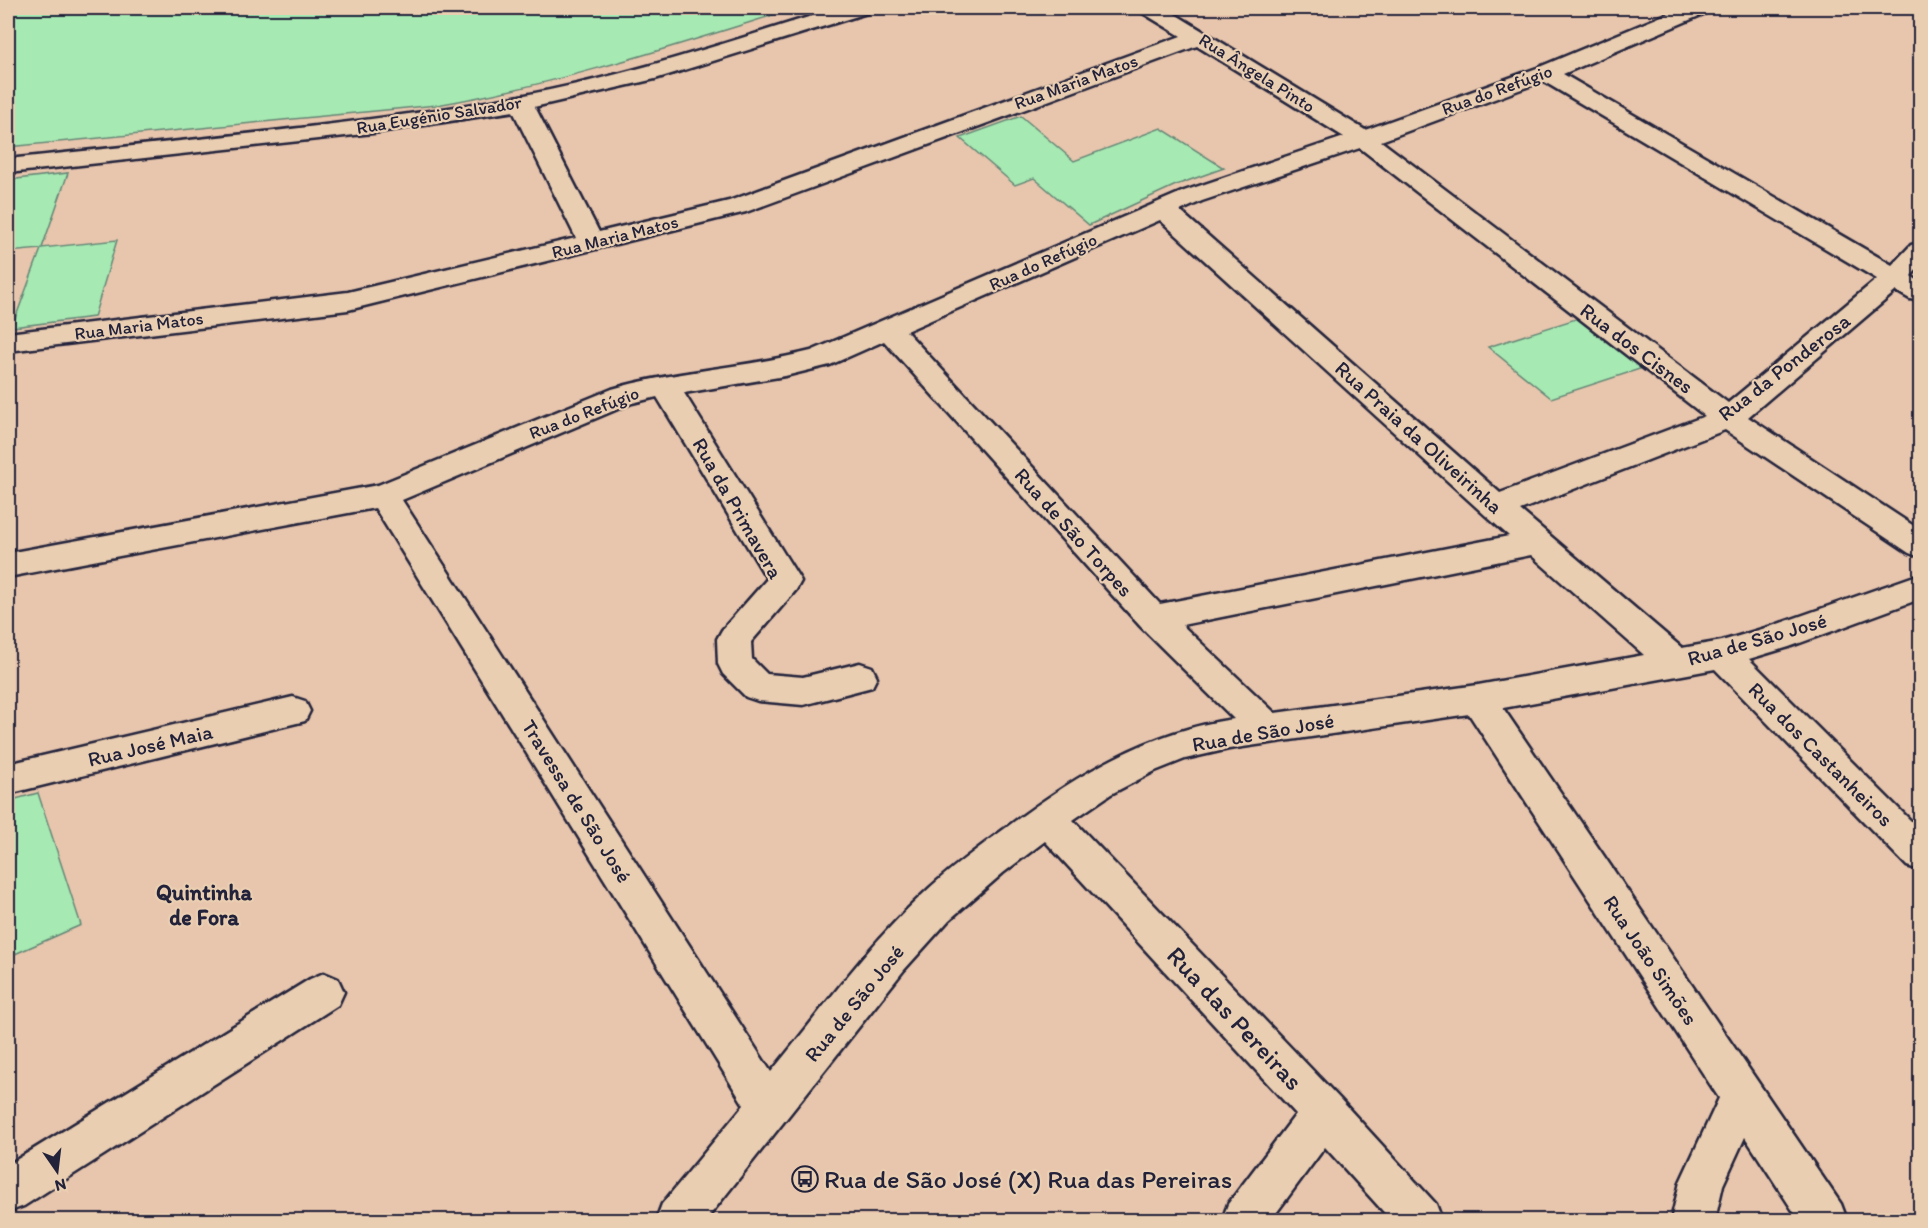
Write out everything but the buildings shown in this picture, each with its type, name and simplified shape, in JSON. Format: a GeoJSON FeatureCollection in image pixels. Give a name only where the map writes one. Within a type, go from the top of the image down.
{"type":"FeatureCollection","features":[{"type":"Feature","properties":{"kind":"street","name":"Rua Eugénio Salvador"},"geometry":{"type":"LineString","coordinates":[[8,166],[373,126],[521,103],[647,74],[859,8]]}},
{"type":"Feature","properties":{"kind":"street","name":"Rua Ângela Pinto"},"geometry":{"type":"LineString","coordinates":[[1151,8],[1363,139]]}},
{"type":"Feature","properties":{"kind":"street","name":"Rua do Refúgio"},"geometry":{"type":"LineString","coordinates":[[8,565],[383,495],[622,396],[665,386],[785,368],[820,358],[1228,183],[1363,139],[1545,73],[1698,8]]}},
{"type":"Feature","properties":{"kind":"street","name":"Rua Maria Matos"},"geometry":{"type":"LineString","coordinates":[[8,342],[348,302],[737,207],[1200,37]]}},
{"type":"Feature","properties":{"kind":"street"},"geometry":{"type":"LineString","coordinates":[[1545,73],[1920,293]]}},
{"type":"Feature","properties":{"kind":"street"},"geometry":{"type":"LineString","coordinates":[[521,103],[591,242]]}},
{"type":"Feature","properties":{"kind":"street","name":"Rua dos Cisnes"},"geometry":{"type":"LineString","coordinates":[[1363,139],[1728,418],[1920,545]]}},
{"type":"Feature","properties":{"kind":"street","name":"Rua Praia da Oliveirinha"},"geometry":{"type":"LineString","coordinates":[[1163,209],[1496,507],[1676,663]]}},
{"type":"Feature","properties":{"kind":"street","name":"Rua da Ponderosa"},"geometry":{"type":"LineString","coordinates":[[1496,507],[1728,418],[1895,278],[1920,251]]}},
{"type":"Feature","properties":{"kind":"street","name":"Rua de São Torpes"},"geometry":{"type":"LineString","coordinates":[[889,330],[1153,618],[1267,728]]}},
{"type":"Feature","properties":{"kind":"street","name":"Rua da Primavera"},"geometry":{"type":"LineString","coordinates":[[665,386],[785,581],[734,639],[735,664],[758,687],[803,692],[860,677]]}},
{"type":"Feature","properties":{"kind":"street","name":"Travessa de São José"},"geometry":{"type":"LineString","coordinates":[[383,495],[770,1108]]}},
{"type":"Feature","properties":{"kind":"street"},"geometry":{"type":"LineString","coordinates":[[1153,618],[1538,543]]}},
{"type":"Feature","properties":{"kind":"street","name":"Rua de São José"},"geometry":{"type":"LineString","coordinates":[[678,1221],[883,966],[935,908],[990,861],[1047,818],[1098,783],[1142,760],[1183,746],[1267,728],[1478,699],[1722,654],[1777,638],[1920,586]]}},
{"type":"Feature","properties":{"kind":"street","name":"Rua dos Castanheiros"},"geometry":{"type":"LineString","coordinates":[[1722,654],[1920,854]]}},
{"type":"Feature","properties":{"kind":"street","name":"Rua João Simões"},"geometry":{"type":"LineString","coordinates":[[1478,699],[1825,1221]]}},
{"type":"Feature","properties":{"kind":"street","name":"Rua José Maia"},"geometry":{"type":"LineString","coordinates":[[8,778],[293,711]]}},
{"type":"Feature","properties":{"kind":"street","name":"Rua das Pereiras"},"geometry":{"type":"LineString","coordinates":[[1047,818],[1324,1113],[1420,1221]]}},
{"type":"Feature","properties":{"kind":"street"},"geometry":{"type":"LineString","coordinates":[[8,1190],[324,992]]}},
{"type":"Feature","properties":{"kind":"street"},"geometry":{"type":"LineString","coordinates":[[1693,1221],[1702,1182],[1742,1096]]}},
{"type":"Feature","properties":{"kind":"street"},"geometry":{"type":"LineString","coordinates":[[1244,1221],[1324,1113]]}},
{"type":"Feature","properties":{"kind":"green space"},"geometry":{"type":"Polygon","coordinates":[[[8,8],[796,8],[573,75],[437,105],[8,147],[8,8]]]}},
{"type":"Feature","properties":{"kind":"green space"},"geometry":{"type":"Polygon","coordinates":[[[1021,116],[1074,161],[1161,128],[1224,168],[1176,185],[1089,225],[1034,178],[1015,185],[960,138],[1021,116]]]}},
{"type":"Feature","properties":{"kind":"green space"},"geometry":{"type":"Polygon","coordinates":[[[68,173],[42,248],[117,240],[94,317],[12,327],[41,249],[8,252],[8,180],[68,173]]]}},
{"type":"Feature","properties":{"kind":"green space"},"geometry":{"type":"Polygon","coordinates":[[[1585,316],[1652,365],[1551,398],[1488,347],[1585,316]]]}},
{"type":"Feature","properties":{"kind":"green space"},"geometry":{"type":"Polygon","coordinates":[[[38,793],[81,925],[8,957],[8,801],[38,793]]]}},
{"type":"Feature","properties":{"kind":"place","name":"Rua de São José (X) Rua das Pereiras"},"geometry":{"type":"Point","coordinates":[805,1179]}},
{"type":"Feature","properties":{"kind":"district","name":"Quintinha de Fora"},"geometry":{"type":"Point","coordinates":[204,904]}}]}
